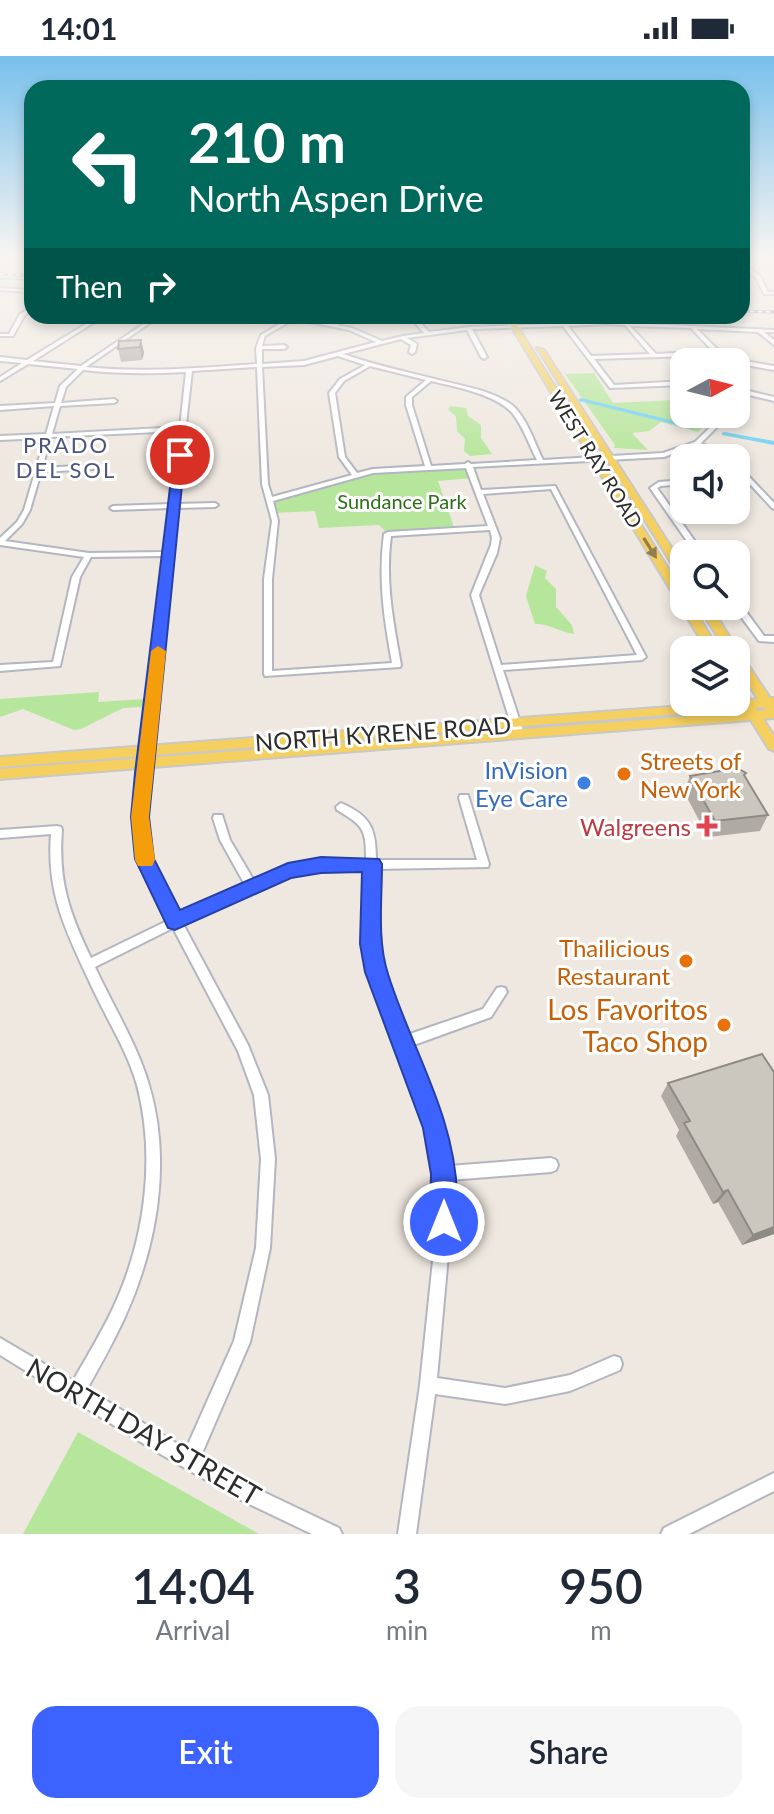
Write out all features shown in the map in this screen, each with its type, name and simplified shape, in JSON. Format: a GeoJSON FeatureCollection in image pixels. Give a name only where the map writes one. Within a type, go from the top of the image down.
{"type":"FeatureCollection","features":[{"type":"Feature","properties":{"kind":"main road","name":"WEST RAY ROAD"},"geometry":{"type":"LineString","coordinates":[[520,327],[670,553]]}},
{"type":"Feature","properties":{"kind":"main road","name":"WEST RAY ROAD"},"geometry":{"type":"LineString","coordinates":[[520,327],[594,457],[670,580]]}},
{"type":"Feature","properties":{"kind":"main road"},"geometry":{"type":"LineString","coordinates":[[750,677],[772,709]]}},
{"type":"Feature","properties":{"kind":"main road","name":"NORTH KYRENE ROAD"},"geometry":{"type":"LineString","coordinates":[[0,774],[146,757],[772,709]]}},
{"type":"Feature","properties":{"kind":"main road"},"geometry":{"type":"LineString","coordinates":[[751,710],[774,746]]}},
{"type":"Feature","properties":{"kind":"main road","name":"NORTH KYRENE ROAD"},"geometry":{"type":"LineString","coordinates":[[0,762],[146,757]]}},
{"type":"Feature","properties":{"kind":"street"},"geometry":{"type":"LineString","coordinates":[[0,335],[11,335],[15,327]]}},
{"type":"Feature","properties":{"kind":"street"},"geometry":{"type":"LineString","coordinates":[[0,379],[84,327]]}},
{"type":"Feature","properties":{"kind":"street"},"geometry":{"type":"LineString","coordinates":[[0,543],[20,523],[27,510],[63,386],[83,367],[142,327]]}},
{"type":"Feature","properties":{"kind":"street"},"geometry":{"type":"LineString","coordinates":[[275,327],[263,335],[259,348],[265,484],[275,521],[268,579],[268,674],[397,665],[383,587],[382,568],[388,534],[493,528]]}},
{"type":"Feature","properties":{"kind":"street"},"geometry":{"type":"LineString","coordinates":[[340,327],[363,333],[382,343]]}},
{"type":"Feature","properties":{"kind":"street"},"geometry":{"type":"LineString","coordinates":[[421,327],[427,333]]}},
{"type":"Feature","properties":{"kind":"street"},"geometry":{"type":"LineString","coordinates":[[0,359],[133,372],[260,368],[340,355],[403,337],[495,327]]}},
{"type":"Feature","properties":{"kind":"street"},"geometry":{"type":"LineString","coordinates":[[566,327],[612,387],[670,384]]}},
{"type":"Feature","properties":{"kind":"street"},"geometry":{"type":"LineString","coordinates":[[629,327],[654,355]]}},
{"type":"Feature","properties":{"kind":"street"},"geometry":{"type":"LineString","coordinates":[[692,327],[774,331]]}},
{"type":"Feature","properties":{"kind":"street"},"geometry":{"type":"LineString","coordinates":[[692,327],[713,348]]}},
{"type":"Feature","properties":{"kind":"street"},"geometry":{"type":"LineString","coordinates":[[469,328],[484,357]]}},
{"type":"Feature","properties":{"kind":"street"},"geometry":{"type":"LineString","coordinates":[[759,330],[774,343]]}},
{"type":"Feature","properties":{"kind":"street"},"geometry":{"type":"LineString","coordinates":[[403,337],[414,344],[412,352]]}},
{"type":"Feature","properties":{"kind":"street"},"geometry":{"type":"LineString","coordinates":[[259,348],[284,347]]}},
{"type":"Feature","properties":{"kind":"street"},"geometry":{"type":"LineString","coordinates":[[340,355],[367,366],[507,403],[515,411],[540,460]]}},
{"type":"Feature","properties":{"kind":"street"},"geometry":{"type":"LineString","coordinates":[[590,358],[670,355]]}},
{"type":"Feature","properties":{"kind":"street"},"geometry":{"type":"LineString","coordinates":[[750,363],[774,368]]}},
{"type":"Feature","properties":{"kind":"street"},"geometry":{"type":"LineString","coordinates":[[355,475],[342,457],[332,393],[342,380],[367,366]]}},
{"type":"Feature","properties":{"kind":"street"},"geometry":{"type":"LineString","coordinates":[[189,370],[146,757],[140,817],[141,844],[151,875],[248,1060],[261,1095],[268,1159],[263,1248],[242,1342],[190,1460]]}},
{"type":"Feature","properties":{"kind":"street"},"geometry":{"type":"LineString","coordinates":[[428,381],[409,397],[428,467]]}},
{"type":"Feature","properties":{"kind":"street"},"geometry":{"type":"LineString","coordinates":[[750,392],[774,399]]}},
{"type":"Feature","properties":{"kind":"street"},"geometry":{"type":"LineString","coordinates":[[0,408],[114,401]]}},
{"type":"Feature","properties":{"kind":"street"},"geometry":{"type":"LineString","coordinates":[[269,500],[355,475],[468,464],[653,456],[697,443],[714,428]]}},
{"type":"Feature","properties":{"kind":"street"},"geometry":{"type":"LineString","coordinates":[[0,438],[182,429]]}},
{"type":"Feature","properties":{"kind":"street"},"geometry":{"type":"LineString","coordinates":[[468,464],[493,528],[496,546],[478,581],[475,595],[518,728]]}},
{"type":"Feature","properties":{"kind":"street"},"geometry":{"type":"LineString","coordinates":[[38,470],[93,467]]}},
{"type":"Feature","properties":{"kind":"street"},"geometry":{"type":"LineString","coordinates":[[750,480],[774,507]]}},
{"type":"Feature","properties":{"kind":"street"},"geometry":{"type":"LineString","coordinates":[[670,483],[654,485],[653,488],[670,512]]}},
{"type":"Feature","properties":{"kind":"street"},"geometry":{"type":"LineString","coordinates":[[479,492],[553,487],[642,657],[498,668]]}},
{"type":"Feature","properties":{"kind":"street"},"geometry":{"type":"LineString","coordinates":[[113,508],[215,505]]}},
{"type":"Feature","properties":{"kind":"street"},"geometry":{"type":"LineString","coordinates":[[0,543],[89,555],[170,554]]}},
{"type":"Feature","properties":{"kind":"street"},"geometry":{"type":"LineString","coordinates":[[0,668],[57,664],[76,577],[89,555]]}},
{"type":"Feature","properties":{"kind":"street"},"geometry":{"type":"LineString","coordinates":[[748,620],[762,639],[774,639]]}},
{"type":"Feature","properties":{"kind":"street"},"geometry":{"type":"LineString","coordinates":[[88,965],[251,885],[288,871],[321,865],[484,864],[464,798]]}},
{"type":"Feature","properties":{"kind":"street"},"geometry":{"type":"LineString","coordinates":[[341,807],[362,820],[371,839],[371,944],[376,972],[436,1128],[443,1174],[444,1222],[428,1385],[407,1534]]}},
{"type":"Feature","properties":{"kind":"street"},"geometry":{"type":"LineString","coordinates":[[218,818],[225,840],[251,885]]}},
{"type":"Feature","properties":{"kind":"street"},"geometry":{"type":"LineString","coordinates":[[0,834],[57,830],[54,857],[57,893],[70,930],[142,1083],[151,1120],[154,1160],[148,1223],[126,1298],[77,1391]]}},
{"type":"Feature","properties":{"kind":"street"},"geometry":{"type":"LineString","coordinates":[[402,1043],[487,1013],[501,992]]}},
{"type":"Feature","properties":{"kind":"street"},"geometry":{"type":"LineString","coordinates":[[443,1174],[551,1165]]}},
{"type":"Feature","properties":{"kind":"street","name":"NORTH DAY STREET"},"geometry":{"type":"LineString","coordinates":[[0,1346],[190,1460],[292,1517],[333,1534]]}},
{"type":"Feature","properties":{"kind":"street"},"geometry":{"type":"LineString","coordinates":[[428,1385],[505,1396],[570,1383],[614,1364]]}},
{"type":"Feature","properties":{"kind":"street"},"geometry":{"type":"LineString","coordinates":[[670,1534],[774,1482]]}},
{"type":"Feature","properties":{"kind":"green space"},"geometry":{"type":"Polygon","coordinates":[[[594,373],[613,403],[670,400],[670,424],[661,422],[649,431],[632,433],[648,450],[614,448],[615,445],[565,374],[594,373]]]}},
{"type":"Feature","properties":{"kind":"green space"},"geometry":{"type":"Polygon","coordinates":[[[451,406],[466,408],[468,416],[481,425],[481,438],[492,454],[470,456],[464,451],[465,439],[457,431],[456,417],[448,409],[451,406]]]}},
{"type":"Feature","properties":{"kind":"green space","name":"Sundance Park"},"geometry":{"type":"Polygon","coordinates":[[[468,464],[474,478],[438,481],[455,530],[388,534],[379,525],[319,528],[315,511],[273,513],[269,500],[373,471],[468,464]]]}},
{"type":"Feature","properties":{"kind":"green space"},"geometry":{"type":"Polygon","coordinates":[[[535,565],[547,571],[545,578],[556,589],[556,607],[572,625],[574,634],[535,624],[526,596],[535,565]]]}},
{"type":"Feature","properties":{"kind":"green space"},"geometry":{"type":"Polygon","coordinates":[[[99,692],[98,702],[144,699],[142,707],[123,708],[74,730],[23,709],[0,717],[0,699],[99,692]]]}},
{"type":"Feature","properties":{"kind":"green space"},"geometry":{"type":"Polygon","coordinates":[[[78,1432],[259,1534],[23,1534],[78,1432]]]}},
{"type":"Feature","properties":{"kind":"building"},"geometry":{"type":"Polygon","coordinates":[[[141,340],[140,347],[118,349],[119,341],[141,340]]]}},
{"type":"Feature","properties":{"kind":"building"},"geometry":{"type":"Polygon","coordinates":[[[737,768],[746,773],[744,775],[768,815],[715,821],[690,776],[737,768]]]}},
{"type":"Feature","properties":{"kind":"building"},"geometry":{"type":"Polygon","coordinates":[[[762,1054],[774,1072],[774,1227],[753,1235],[728,1190],[723,1192],[684,1123],[690,1121],[668,1083],[762,1054]]]}},
{"type":"Feature","properties":{"kind":"waterway"},"geometry":{"type":"LineString","coordinates":[[581,400],[670,421]]}},
{"type":"Feature","properties":{"kind":"waterway"},"geometry":{"type":"LineString","coordinates":[[724,434],[774,443]]}},
{"type":"Feature","properties":{"kind":"slow traffic"},"geometry":{"type":"LineString","coordinates":[[145,860],[140,817],[158,651]]}},
{"type":"Feature","properties":{"kind":"place","name":"Streets of New York"},"geometry":{"type":"Point","coordinates":[624,774]}},
{"type":"Feature","properties":{"kind":"place","name":"InVision Eye Care"},"geometry":{"type":"Point","coordinates":[584,783]}},
{"type":"Feature","properties":{"kind":"place","name":"Walgreens"},"geometry":{"type":"Point","coordinates":[707,826]}},
{"type":"Feature","properties":{"kind":"place","name":"Thailicious Restaurant"},"geometry":{"type":"Point","coordinates":[686,961]}},
{"type":"Feature","properties":{"kind":"place","name":"Los Favoritos Taco Shop"},"geometry":{"type":"Point","coordinates":[724,1025]}},
{"type":"Feature","properties":{"kind":"district","name":"PRADO DEL SOL"},"geometry":{"type":"Point","coordinates":[66,456]}},
{"type":"Feature","properties":{"kind":"route"},"geometry":{"type":"LineString","coordinates":[[180,455],[140,817],[144,859],[175,922],[251,885],[288,871],[321,865],[372,864],[371,944],[376,972],[436,1128],[443,1174],[444,1222]]}}]}
